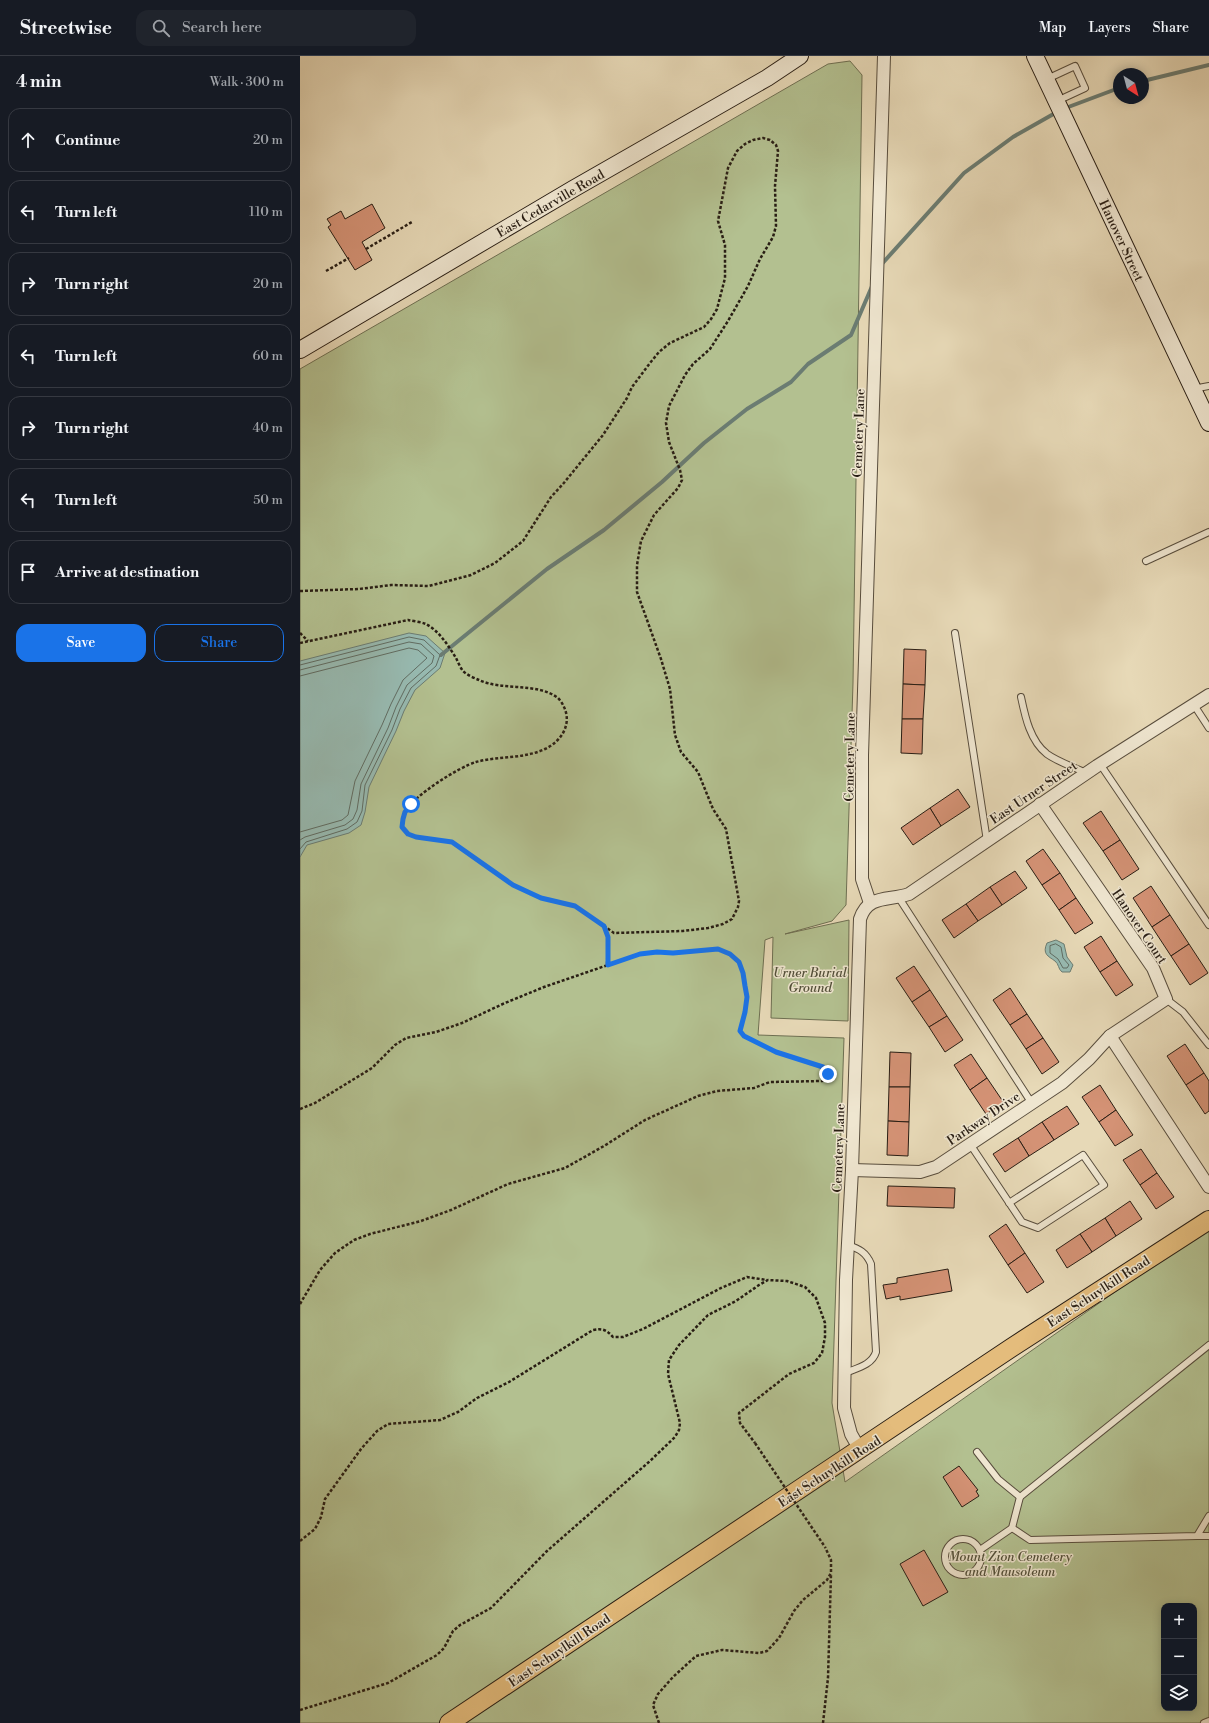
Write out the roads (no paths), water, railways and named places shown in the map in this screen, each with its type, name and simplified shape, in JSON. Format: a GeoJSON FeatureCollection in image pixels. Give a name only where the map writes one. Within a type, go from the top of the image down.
{"type":"FeatureCollection","features":[{"type":"Feature","properties":{"kind":"main road","name":"East Schuylkill Road"},"geometry":{"type":"LineString","coordinates":[[449,1723],[1011,1348],[1209,1220]]}},
{"type":"Feature","properties":{"kind":"street","name":"East Cedarville Road"},"geometry":{"type":"LineString","coordinates":[[300,350],[573,189],[767,78],[800,56]]}},
{"type":"Feature","properties":{"kind":"street","name":"Cemetery Lane"},"geometry":{"type":"LineString","coordinates":[[860,1450],[851,1434],[845,1415],[845,1373],[848,1245],[852,1170],[860,919],[863,910],[870,903],[862,879],[862,756],[884,56]]}},
{"type":"Feature","properties":{"kind":"street","name":"Hanover Street"},"geometry":{"type":"LineString","coordinates":[[1035,56],[1209,423]]}},
{"type":"Feature","properties":{"kind":"street","name":"East Urner Street"},"geometry":{"type":"LineString","coordinates":[[870,903],[874,901],[899,898],[909,894],[1086,773],[1209,695]]}},
{"type":"Feature","properties":{"kind":"street","name":"Hanover Court"},"geometry":{"type":"LineString","coordinates":[[1040,804],[1153,968],[1166,999]]}},
{"type":"Feature","properties":{"kind":"street"},"geometry":{"type":"LineString","coordinates":[[1166,999],[1110,1036],[1209,1187]]}},
{"type":"Feature","properties":{"kind":"street","name":"Parkway Drive"},"geometry":{"type":"LineString","coordinates":[[852,1170],[920,1172],[936,1167],[1031,1102],[1062,1083],[1089,1059],[1110,1036]]}},
{"type":"Feature","properties":{"kind":"lane"},"geometry":{"type":"LineString","coordinates":[[1046,80],[1075,66],[1085,88],[1060,108]]}},
{"type":"Feature","properties":{"kind":"lane"},"geometry":{"type":"LineString","coordinates":[[1193,389],[1209,386]]}},
{"type":"Feature","properties":{"kind":"lane"},"geometry":{"type":"LineString","coordinates":[[1146,561],[1209,532]]}},
{"type":"Feature","properties":{"kind":"lane"},"geometry":{"type":"LineString","coordinates":[[955,633],[987,841]]}},
{"type":"Feature","properties":{"kind":"lane"},"geometry":{"type":"LineString","coordinates":[[1021,697],[1025,717],[1035,739],[1046,753],[1086,773]]}},
{"type":"Feature","properties":{"kind":"lane"},"geometry":{"type":"LineString","coordinates":[[1194,705],[1209,728]]}},
{"type":"Feature","properties":{"kind":"lane"},"geometry":{"type":"LineString","coordinates":[[1100,764],[1209,925]]}},
{"type":"Feature","properties":{"kind":"lane"},"geometry":{"type":"LineString","coordinates":[[899,898],[1031,1102]]}},
{"type":"Feature","properties":{"kind":"lane"},"geometry":{"type":"LineString","coordinates":[[1166,999],[1183,1012],[1209,1045]]}},
{"type":"Feature","properties":{"kind":"lane"},"geometry":{"type":"LineString","coordinates":[[970,1144],[1009,1203],[1022,1222],[1038,1228],[1104,1185],[1083,1155],[1009,1203]]}},
{"type":"Feature","properties":{"kind":"lane"},"geometry":{"type":"LineString","coordinates":[[845,1373],[868,1363],[874,1358],[876,1352],[871,1264],[867,1256],[861,1250],[848,1245]]}},
{"type":"Feature","properties":{"kind":"lane"},"geometry":{"type":"LineString","coordinates":[[980,1550],[1012,1528],[1020,1497],[1209,1345]]}},
{"type":"Feature","properties":{"kind":"lane"},"geometry":{"type":"LineString","coordinates":[[977,1452],[998,1479],[1020,1497]]}},
{"type":"Feature","properties":{"kind":"lane"},"geometry":{"type":"LineString","coordinates":[[1197,1536],[1209,1516]]}},
{"type":"Feature","properties":{"kind":"lane"},"geometry":{"type":"LineString","coordinates":[[1012,1528],[1030,1540],[1209,1536]]}},
{"type":"Feature","properties":{"kind":"lane"},"geometry":{"type":"LineString","coordinates":[[957,1540],[970,1540],[975,1543],[980,1550],[980,1565],[972,1573],[960,1575],[954,1573],[946,1564],[945,1558],[948,1547],[957,1540]]}},
{"type":"Feature","properties":{"kind":"lane"},"geometry":{"type":"LineString","coordinates":[[1204,1723],[1209,1721]]}},
{"type":"Feature","properties":{"kind":"water"},"geometry":{"type":"Polygon","coordinates":[[[409,633],[426,636],[445,653],[440,668],[415,690],[404,711],[369,787],[365,812],[361,825],[349,833],[307,845],[300,857],[300,661],[409,633]]]}},
{"type":"Feature","properties":{"kind":"water"},"geometry":{"type":"Polygon","coordinates":[[[1056,940],[1064,944],[1067,957],[1073,965],[1070,972],[1062,972],[1056,962],[1045,952],[1047,943],[1056,940]]]}},
{"type":"Feature","properties":{"kind":"waterway"},"geometry":{"type":"LineString","coordinates":[[1149,80],[1209,65]]}},
{"type":"Feature","properties":{"kind":"waterway"},"geometry":{"type":"LineString","coordinates":[[1063,109],[1113,90]]}},
{"type":"Feature","properties":{"kind":"waterway"},"geometry":{"type":"LineString","coordinates":[[880,266],[964,173],[1013,137],[1057,112]]}},
{"type":"Feature","properties":{"kind":"waterway"},"geometry":{"type":"LineString","coordinates":[[441,655],[547,569],[604,530],[662,482],[704,443],[747,409],[791,382],[808,364],[851,335],[873,284]]}},
{"type":"Feature","properties":{"kind":"park label","name":"Urner Burial Ground"},"geometry":{"type":"Point","coordinates":[810,980]}},
{"type":"Feature","properties":{"kind":"park label","name":"Mount Zion Cemetery and Mausoleum"},"geometry":{"type":"Point","coordinates":[1010,1564]}}]}
